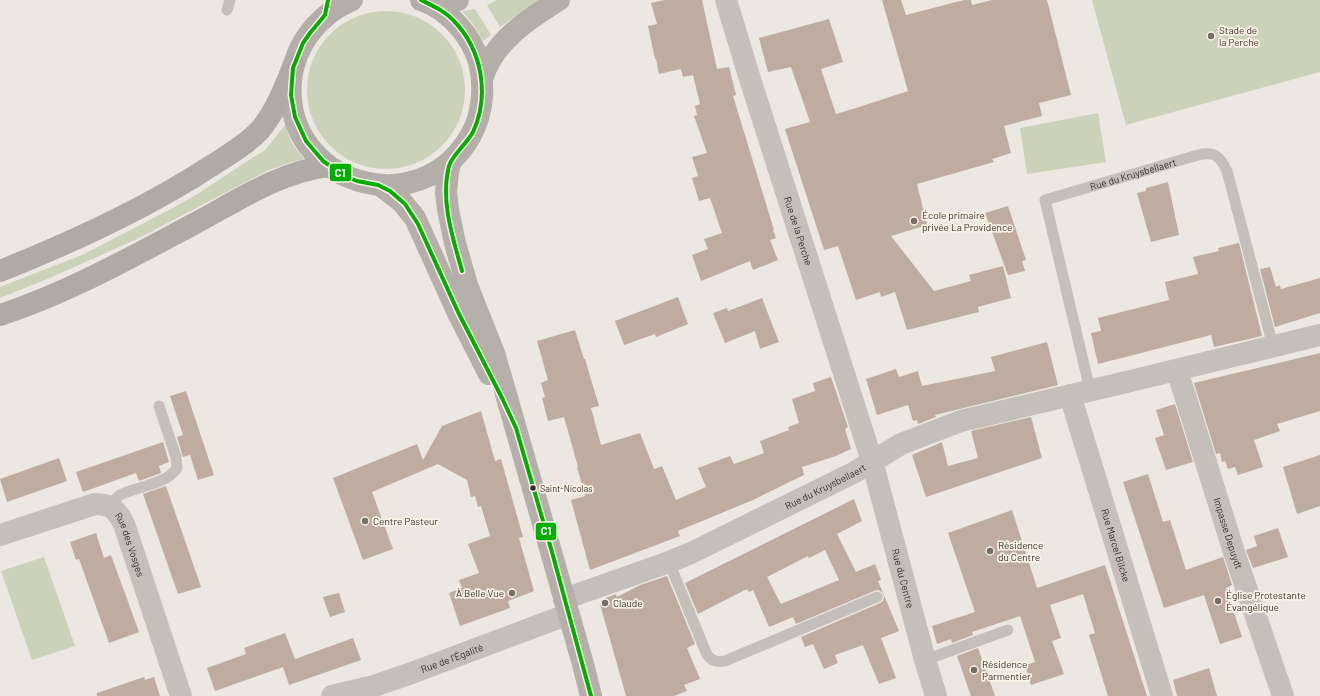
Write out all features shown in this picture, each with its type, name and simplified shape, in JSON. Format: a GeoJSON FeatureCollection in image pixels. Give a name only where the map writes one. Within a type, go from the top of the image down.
{"type":"FeatureCollection","features":[{"type":"Feature","properties":{"kind":"highway"},"geometry":{"type":"LineString","coordinates":[[0,271],[78,238],[147,204],[182,185],[243,145],[266,123],[278,103],[294,64]]}},
{"type":"Feature","properties":{"kind":"highway"},"geometry":{"type":"LineString","coordinates":[[0,315],[64,290],[98,274],[272,182],[301,171],[328,166]]}},
{"type":"Feature","properties":{"kind":"main road"},"geometry":{"type":"LineString","coordinates":[[352,0],[337,7],[326,8],[308,34],[300,48],[294,64],[291,88],[292,104],[302,135],[311,148],[328,166],[356,181],[380,185],[404,184],[421,179],[442,168],[451,161],[467,142],[475,126],[481,103],[482,79],[476,56],[469,40],[462,30],[446,14],[423,1]]}},
{"type":"Feature","properties":{"kind":"main road"},"geometry":{"type":"LineString","coordinates":[[423,1],[458,0]]}},
{"type":"Feature","properties":{"kind":"main road"},"geometry":{"type":"LineString","coordinates":[[482,79],[494,52],[505,39],[559,0]]}},
{"type":"Feature","properties":{"kind":"main road"},"geometry":{"type":"LineString","coordinates":[[451,161],[448,172],[446,192],[455,243],[467,285],[494,353],[591,696]]}},
{"type":"Feature","properties":{"kind":"main road"},"geometry":{"type":"LineString","coordinates":[[380,185],[402,202],[415,218],[462,319],[508,409],[516,428]]}},
{"type":"Feature","properties":{"kind":"street","name":"Rue de la Perche"},"geometry":{"type":"LineString","coordinates":[[726,0],[754,94],[872,460]]}},
{"type":"Feature","properties":{"kind":"street","name":"Rue du Kruysbellaert"},"geometry":{"type":"LineString","coordinates":[[566,606],[669,562],[846,476],[901,444],[961,421],[1320,335]]}},
{"type":"Feature","properties":{"kind":"street","name":"Impasse Depuydt"},"geometry":{"type":"LineString","coordinates":[[1176,370],[1234,552],[1283,696]]}},
{"type":"Feature","properties":{"kind":"street","name":"Rue Marcel Bilcke"},"geometry":{"type":"LineString","coordinates":[[1080,393],[1162,696]]}},
{"type":"Feature","properties":{"kind":"street","name":"Rue du Centre"},"geometry":{"type":"LineString","coordinates":[[872,460],[936,696]]}},
{"type":"Feature","properties":{"kind":"street","name":"Rue des Vosges"},"geometry":{"type":"LineString","coordinates":[[0,535],[95,504],[105,505],[112,508],[124,524],[181,696]]}},
{"type":"Feature","properties":{"kind":"street","name":"Rue de l'Égalité"},"geometry":{"type":"LineString","coordinates":[[332,696],[374,686],[410,674],[566,606]]}},
{"type":"Feature","properties":{"kind":"lane","name":"Rue du Kruysbellaert"},"geometry":{"type":"LineString","coordinates":[[1080,393],[1045,200],[1206,153],[1218,157],[1227,171],[1273,346]]}},
{"type":"Feature","properties":{"kind":"lane"},"geometry":{"type":"LineString","coordinates":[[112,508],[114,500],[120,495],[163,479],[172,474],[177,468],[176,457],[159,406]]}},
{"type":"Feature","properties":{"kind":"lane"},"geometry":{"type":"LineString","coordinates":[[669,562],[708,655],[715,661],[725,661],[877,597]]}},
{"type":"Feature","properties":{"kind":"lane"},"geometry":{"type":"LineString","coordinates":[[925,660],[1008,630]]}},
{"type":"Feature","properties":{"kind":"green space"},"geometry":{"type":"Polygon","coordinates":[[[497,0],[539,0],[500,27],[487,5],[497,0]]]}},
{"type":"Feature","properties":{"kind":"green space","name":"Stade de la Perche"},"geometry":{"type":"Polygon","coordinates":[[[1092,0],[1320,0],[1320,72],[1126,125],[1092,0]]]}},
{"type":"Feature","properties":{"kind":"green space"},"geometry":{"type":"Polygon","coordinates":[[[475,9],[491,35],[483,41],[473,24],[462,11],[475,9]]]}},
{"type":"Feature","properties":{"kind":"green space"},"geometry":{"type":"Polygon","coordinates":[[[378,11],[394,11],[409,14],[423,20],[442,34],[452,46],[462,67],[465,90],[462,113],[452,134],[442,146],[430,156],[409,166],[394,169],[378,169],[363,166],[342,156],[330,146],[320,134],[310,113],[307,98],[307,82],[310,67],[320,46],[330,34],[342,24],[363,14],[378,11]]]}},
{"type":"Feature","properties":{"kind":"green space"},"geometry":{"type":"Polygon","coordinates":[[[1098,113],[1106,162],[1027,174],[1020,128],[1098,113]]]}},
{"type":"Feature","properties":{"kind":"green space"},"geometry":{"type":"Polygon","coordinates":[[[285,125],[292,143],[304,159],[269,170],[137,239],[52,277],[0,298],[0,287],[82,255],[196,195],[266,149],[285,125]]]}},
{"type":"Feature","properties":{"kind":"green space"},"geometry":{"type":"Polygon","coordinates":[[[44,557],[75,646],[32,660],[1,571],[44,557]]]}},
{"type":"Feature","properties":{"kind":"building"},"geometry":{"type":"Polygon","coordinates":[[[665,0],[702,0],[717,69],[729,67],[736,95],[733,96],[776,238],[770,240],[778,260],[753,270],[750,261],[701,281],[692,255],[708,249],[704,239],[722,233],[710,198],[699,201],[692,178],[698,176],[692,157],[707,153],[694,116],[697,115],[695,106],[700,104],[693,75],[683,77],[681,69],[659,74],[655,59],[648,26],[657,24],[651,3],[665,0]]]}},
{"type":"Feature","properties":{"kind":"building"},"geometry":{"type":"Polygon","coordinates":[[[882,0],[901,0],[906,15],[964,0],[971,0],[972,5],[992,0],[1047,0],[1071,95],[1039,103],[1042,116],[1004,126],[1011,153],[992,159],[994,162],[917,184],[927,225],[891,236],[934,291],[971,281],[969,275],[1003,266],[1011,298],[978,307],[979,312],[907,330],[895,292],[881,297],[880,292],[856,300],[838,246],[824,250],[785,129],[810,122],[791,67],[768,72],[759,38],[829,19],[843,62],[821,69],[836,114],[856,108],[908,91],[882,0]]]}},
{"type":"Feature","properties":{"kind":"building"},"geometry":{"type":"Polygon","coordinates":[[[1168,182],[1179,235],[1151,242],[1137,193],[1146,191],[1146,188],[1168,182]]]}},
{"type":"Feature","properties":{"kind":"building"},"geometry":{"type":"Polygon","coordinates":[[[1008,206],[1026,260],[1022,261],[1025,271],[1008,275],[985,213],[1008,206]]]}},
{"type":"Feature","properties":{"kind":"building"},"geometry":{"type":"Polygon","coordinates":[[[1239,243],[1262,336],[1214,347],[1211,335],[1098,364],[1091,333],[1101,331],[1098,318],[1169,300],[1165,282],[1198,274],[1193,257],[1219,251],[1218,248],[1239,243]]]}},
{"type":"Feature","properties":{"kind":"building"},"geometry":{"type":"Polygon","coordinates":[[[1270,267],[1276,287],[1280,285],[1281,289],[1320,278],[1320,313],[1275,327],[1260,269],[1270,267]]]}},
{"type":"Feature","properties":{"kind":"building"},"geometry":{"type":"Polygon","coordinates":[[[678,297],[688,324],[656,337],[655,334],[624,345],[615,321],[678,297]]]}},
{"type":"Feature","properties":{"kind":"building"},"geometry":{"type":"Polygon","coordinates":[[[762,298],[779,342],[760,349],[755,331],[725,343],[713,313],[727,308],[728,311],[762,298]]]}},
{"type":"Feature","properties":{"kind":"building"},"geometry":{"type":"Polygon","coordinates":[[[575,330],[599,406],[591,408],[601,445],[640,433],[654,469],[662,466],[676,500],[706,487],[698,468],[730,456],[734,464],[764,453],[760,441],[789,430],[788,427],[799,423],[792,399],[815,391],[813,383],[831,377],[848,427],[845,429],[851,449],[836,456],[802,467],[804,475],[753,500],[678,531],[680,536],[590,570],[571,500],[585,496],[564,417],[548,421],[542,398],[545,397],[541,383],[548,380],[537,341],[575,330]]]}},
{"type":"Feature","properties":{"kind":"building"},"geometry":{"type":"Polygon","coordinates":[[[1047,342],[1058,385],[935,415],[936,417],[918,424],[917,420],[913,421],[908,405],[877,415],[866,379],[896,369],[899,377],[918,371],[922,386],[995,371],[991,357],[1047,342]]]}},
{"type":"Feature","properties":{"kind":"building"},"geometry":{"type":"Polygon","coordinates":[[[1320,353],[1320,411],[1277,424],[1280,431],[1254,440],[1263,467],[1238,475],[1235,467],[1228,469],[1225,461],[1222,462],[1220,453],[1216,454],[1194,383],[1320,353]]]}},
{"type":"Feature","properties":{"kind":"building"},"geometry":{"type":"Polygon","coordinates":[[[186,391],[214,475],[198,480],[190,455],[183,457],[177,437],[183,435],[170,396],[186,391]]]}},
{"type":"Feature","properties":{"kind":"building"},"geometry":{"type":"Polygon","coordinates":[[[1175,404],[1193,462],[1166,470],[1155,438],[1164,435],[1156,410],[1175,404]]]}},
{"type":"Feature","properties":{"kind":"building"},"geometry":{"type":"Polygon","coordinates":[[[481,411],[495,461],[501,459],[523,537],[519,538],[534,591],[508,601],[510,608],[460,626],[449,593],[462,588],[459,580],[479,573],[468,544],[490,536],[481,506],[478,507],[475,496],[471,497],[467,480],[438,464],[372,492],[393,549],[363,560],[333,478],[417,444],[423,460],[442,426],[481,411]]]}},
{"type":"Feature","properties":{"kind":"building"},"geometry":{"type":"Polygon","coordinates":[[[1031,417],[1042,458],[926,497],[912,455],[942,442],[948,466],[978,458],[971,431],[1031,417]]]}},
{"type":"Feature","properties":{"kind":"building"},"geometry":{"type":"Polygon","coordinates":[[[163,442],[169,462],[159,466],[161,473],[139,481],[136,473],[83,492],[76,472],[163,442]]]}},
{"type":"Feature","properties":{"kind":"building"},"geometry":{"type":"Polygon","coordinates":[[[1320,455],[1320,506],[1297,514],[1283,467],[1320,455]]]}},
{"type":"Feature","properties":{"kind":"building"},"geometry":{"type":"Polygon","coordinates":[[[59,458],[67,481],[7,502],[0,479],[59,458]]]}},
{"type":"Feature","properties":{"kind":"building"},"geometry":{"type":"Polygon","coordinates":[[[1148,474],[1163,522],[1170,520],[1186,570],[1223,557],[1232,585],[1226,588],[1242,637],[1220,644],[1204,595],[1164,608],[1123,482],[1148,474]]]}},
{"type":"Feature","properties":{"kind":"building"},"geometry":{"type":"Polygon","coordinates":[[[166,486],[201,587],[178,594],[143,494],[166,486]]]}},
{"type":"Feature","properties":{"kind":"building"},"geometry":{"type":"Polygon","coordinates":[[[854,499],[862,521],[837,534],[856,572],[875,564],[881,580],[878,581],[899,631],[881,638],[896,678],[879,684],[863,645],[835,655],[838,663],[824,669],[813,644],[805,647],[801,637],[880,603],[883,601],[884,597],[882,592],[878,590],[796,624],[793,617],[769,627],[753,590],[749,592],[747,589],[698,614],[685,583],[854,499]],[[825,550],[809,558],[808,556],[767,577],[781,604],[839,580],[825,550]]]}},
{"type":"Feature","properties":{"kind":"building"},"geometry":{"type":"Polygon","coordinates":[[[1012,510],[1037,588],[1105,565],[1147,696],[1108,696],[1089,635],[1095,633],[1083,594],[1050,605],[1061,638],[1052,641],[1064,674],[1031,685],[1025,665],[1035,662],[1020,616],[972,632],[973,635],[952,643],[951,639],[937,644],[932,626],[975,612],[948,533],[1012,510]]]}},
{"type":"Feature","properties":{"kind":"building"},"geometry":{"type":"Polygon","coordinates":[[[1278,528],[1288,557],[1253,568],[1246,550],[1257,546],[1254,536],[1278,528]]]}},
{"type":"Feature","properties":{"kind":"building"},"geometry":{"type":"Polygon","coordinates":[[[96,533],[104,558],[111,555],[139,632],[109,643],[79,559],[76,560],[70,542],[96,533]]]}},
{"type":"Feature","properties":{"kind":"building"},"geometry":{"type":"Polygon","coordinates":[[[667,576],[695,644],[687,648],[700,679],[684,685],[687,691],[674,696],[626,696],[600,604],[603,599],[616,594],[617,597],[640,585],[667,576]]]}},
{"type":"Feature","properties":{"kind":"building"},"geometry":{"type":"Polygon","coordinates":[[[339,593],[345,612],[330,617],[323,597],[339,593]]]}},
{"type":"Feature","properties":{"kind":"building"},"geometry":{"type":"Polygon","coordinates":[[[285,633],[295,659],[353,638],[361,660],[289,685],[283,667],[215,691],[207,668],[246,654],[244,648],[285,633]]]}},
{"type":"Feature","properties":{"kind":"building","name":"Résidence Parmentier"},"geometry":{"type":"Polygon","coordinates":[[[978,648],[995,696],[971,696],[957,656],[978,648]]]}},
{"type":"Feature","properties":{"kind":"building"},"geometry":{"type":"Polygon","coordinates":[[[1209,668],[1217,696],[1177,696],[1173,680],[1209,668]]]}},
{"type":"Feature","properties":{"kind":"building"},"geometry":{"type":"Polygon","coordinates":[[[144,677],[145,680],[154,677],[160,696],[97,696],[97,693],[144,677]]]}},
{"type":"Feature","properties":{"kind":"transit line","name":"C1"},"geometry":{"type":"LineString","coordinates":[[328,0],[325,15],[303,43],[293,68],[291,95],[295,117],[306,141],[323,161],[345,176],[357,181],[378,185],[390,191],[405,204],[418,224],[458,312],[516,428],[552,552],[591,696]]}},
{"type":"Feature","properties":{"kind":"transit line","name":"C1"},"geometry":{"type":"LineString","coordinates":[[421,0],[447,14],[464,33],[477,59],[480,74],[482,88],[478,118],[473,132],[450,162],[447,179],[446,193],[449,219],[462,271]]}},
{"type":"Feature","properties":{"kind":"place","name":"Stade de la Perche"},"geometry":{"type":"Point","coordinates":[1211,36]}},
{"type":"Feature","properties":{"kind":"place","name":"École primaire privée La Providence"},"geometry":{"type":"Point","coordinates":[914,221]}},
{"type":"Feature","properties":{"kind":"place","name":"Saint-Nicolas"},"geometry":{"type":"Point","coordinates":[533,488]}},
{"type":"Feature","properties":{"kind":"place","name":"Centre Pasteur"},"geometry":{"type":"Point","coordinates":[365,521]}},
{"type":"Feature","properties":{"kind":"place","name":"Résidence du Centre"},"geometry":{"type":"Point","coordinates":[990,551]}},
{"type":"Feature","properties":{"kind":"place","name":"À Belle Vue"},"geometry":{"type":"Point","coordinates":[512,593]}},
{"type":"Feature","properties":{"kind":"place","name":"Église Protestante Évangélique"},"geometry":{"type":"Point","coordinates":[1218,601]}},
{"type":"Feature","properties":{"kind":"place","name":"Claude"},"geometry":{"type":"Point","coordinates":[605,603]}},
{"type":"Feature","properties":{"kind":"place","name":"Résidence Parmentier"},"geometry":{"type":"Point","coordinates":[974,670]}}]}
